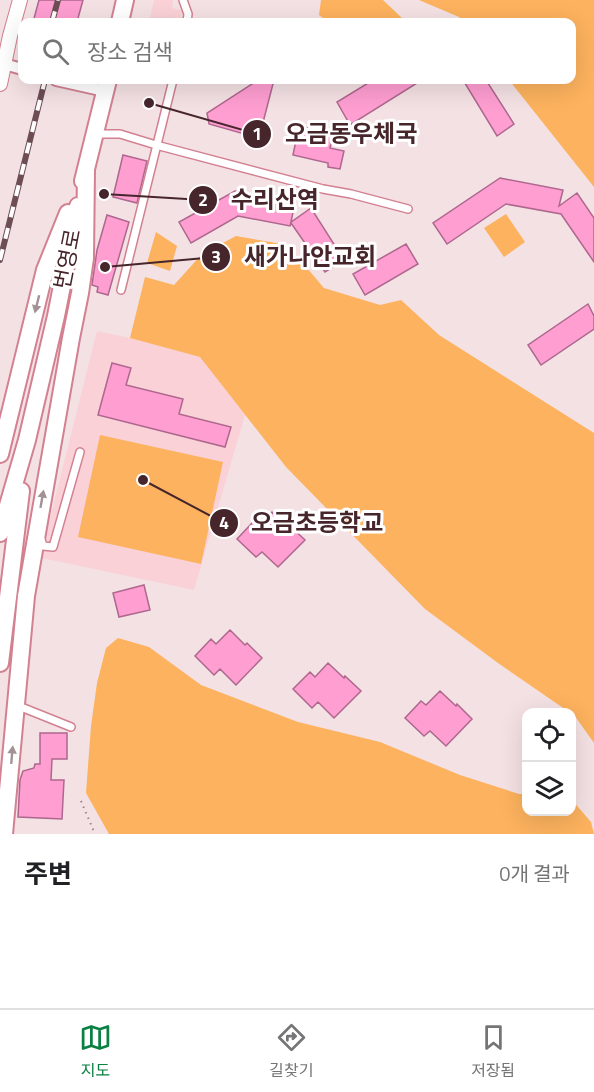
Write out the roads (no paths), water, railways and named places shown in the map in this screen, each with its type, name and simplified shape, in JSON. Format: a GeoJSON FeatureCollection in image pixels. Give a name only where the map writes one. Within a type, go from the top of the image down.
{"type":"FeatureCollection","features":[{"type":"Feature","properties":{"kind":"street"},"geometry":{"type":"LineString","coordinates":[[0,84],[2,63],[20,0]]}},
{"type":"Feature","properties":{"kind":"street"},"geometry":{"type":"LineString","coordinates":[[121,18],[125,0]]}},
{"type":"Feature","properties":{"kind":"street"},"geometry":{"type":"LineString","coordinates":[[2,63],[18,68]]}},
{"type":"Feature","properties":{"kind":"street"},"geometry":{"type":"LineString","coordinates":[[89,84],[106,86]]}},
{"type":"Feature","properties":{"kind":"street","name":"번영로"},"geometry":{"type":"LineString","coordinates":[[0,534],[27,440],[106,86]]}},
{"type":"Feature","properties":{"kind":"street"},"geometry":{"type":"LineString","coordinates":[[0,454],[45,270],[86,170]]}},
{"type":"Feature","properties":{"kind":"street"},"geometry":{"type":"LineString","coordinates":[[4,834],[26,596],[85,258],[86,170]]}},
{"type":"Feature","properties":{"kind":"street","name":"번영로"},"geometry":{"type":"LineString","coordinates":[[0,663],[27,440]]}},
{"type":"Feature","properties":{"kind":"lane"},"geometry":{"type":"LineString","coordinates":[[183,0],[188,18]]}},
{"type":"Feature","properties":{"kind":"lane"},"geometry":{"type":"LineString","coordinates":[[121,290],[173,84]]}},
{"type":"Feature","properties":{"kind":"lane"},"geometry":{"type":"LineString","coordinates":[[94,134],[120,134],[323,189],[408,209]]}},
{"type":"Feature","properties":{"kind":"lane"},"geometry":{"type":"LineString","coordinates":[[37,525],[43,546],[53,547],[80,452]]}},
{"type":"Feature","properties":{"kind":"lane"},"geometry":{"type":"LineString","coordinates":[[16,705],[71,727]]}},
{"type":"Feature","properties":{"kind":"railway"},"geometry":{"type":"LineString","coordinates":[[53,18],[58,0]]}},
{"type":"Feature","properties":{"kind":"railway"},"geometry":{"type":"LineString","coordinates":[[0,260],[44,84]]}},
{"type":"Feature","properties":{"kind":"place","name":"오금동우체국"},"geometry":{"type":"Point","coordinates":[149,103]}},
{"type":"Feature","properties":{"kind":"place","name":"수리산역"},"geometry":{"type":"Point","coordinates":[104,194]}},
{"type":"Feature","properties":{"kind":"place","name":"새가나안교회"},"geometry":{"type":"Point","coordinates":[105,267]}},
{"type":"Feature","properties":{"kind":"place","name":"오금초등학교"},"geometry":{"type":"Point","coordinates":[143,480]}}]}
